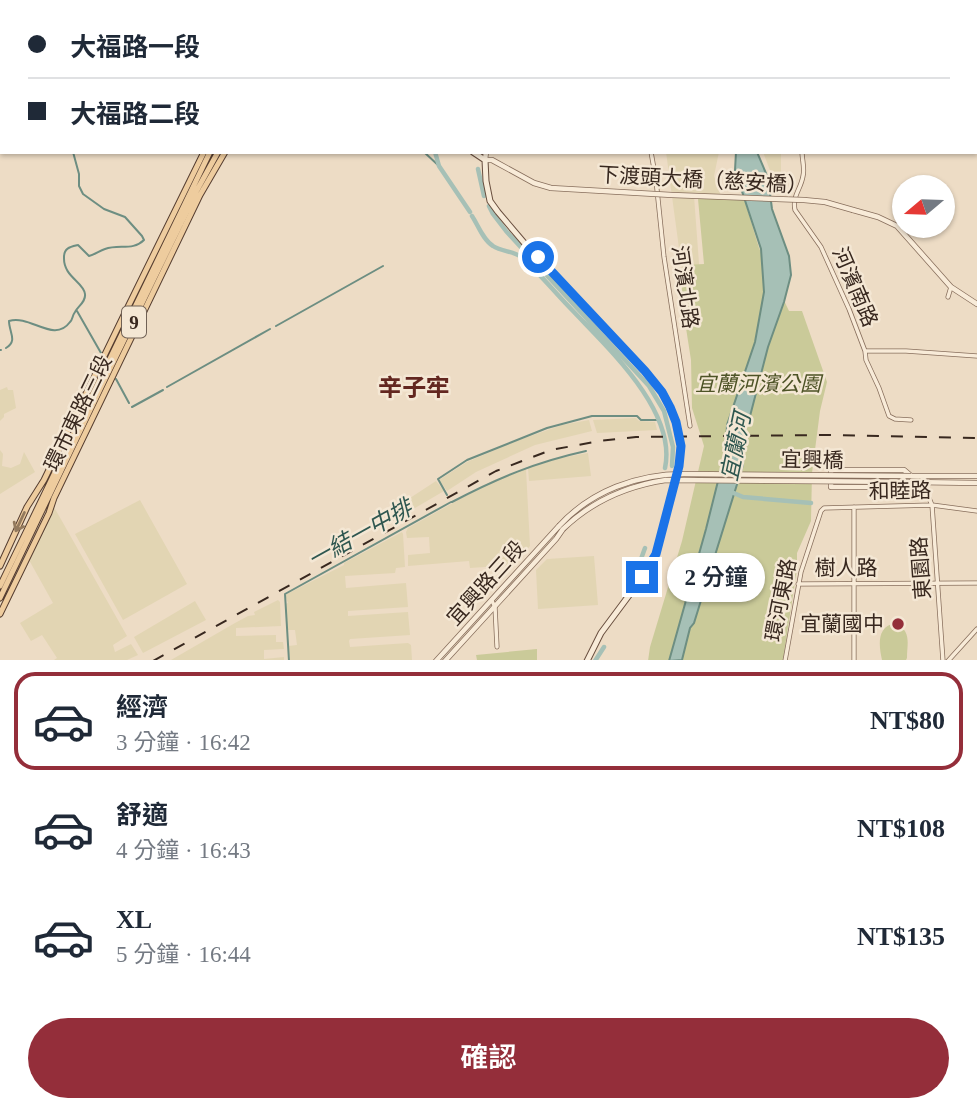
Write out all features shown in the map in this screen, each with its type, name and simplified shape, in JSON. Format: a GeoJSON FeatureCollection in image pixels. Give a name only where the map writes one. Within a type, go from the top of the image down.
{"type":"FeatureCollection","features":[{"type":"Feature","properties":{"kind":"main road","name":"環市東路三段"},"geometry":{"type":"LineString","coordinates":[[0,566],[204,154]]}},
{"type":"Feature","properties":{"kind":"main road","name":"環市東路三段"},"geometry":{"type":"LineString","coordinates":[[0,614],[49,513],[51,493],[209,154]]}},
{"type":"Feature","properties":{"kind":"main road","name":"環市東路三段"},"geometry":{"type":"LineString","coordinates":[[51,493],[217,154]]}},
{"type":"Feature","properties":{"kind":"main road","name":"環市東路三段"},"geometry":{"type":"LineString","coordinates":[[51,493],[200,195],[224,154]]}},
{"type":"Feature","properties":{"kind":"main road"},"geometry":{"type":"LineString","coordinates":[[476,154],[485,160],[490,201],[526,245],[662,392],[679,436],[681,446],[678,469],[656,554],[601,633],[587,660]]}},
{"type":"Feature","properties":{"kind":"main road","name":"9"},"geometry":{"type":"LineString","coordinates":[[0,586],[51,493]]}},
{"type":"Feature","properties":{"kind":"main road","name":"9"},"geometry":{"type":"LineString","coordinates":[[0,598],[51,493]]}},
{"type":"Feature","properties":{"kind":"street"},"geometry":{"type":"LineString","coordinates":[[485,160],[486,154]]}},
{"type":"Feature","properties":{"kind":"street","name":"河濱北路"},"geometry":{"type":"LineString","coordinates":[[651,154],[690,426]]}},
{"type":"Feature","properties":{"kind":"street","name":"河濱南路"},"geometry":{"type":"LineString","coordinates":[[802,154],[803,176],[796,191],[794,210],[821,247],[889,416],[895,419],[911,419]]}},
{"type":"Feature","properties":{"kind":"street","name":"下渡頭大橋（慈安橋）"},"geometry":{"type":"LineString","coordinates":[[485,160],[492,160],[534,183],[551,188],[804,200],[825,202],[878,217],[897,226],[951,288],[977,302]]}},
{"type":"Feature","properties":{"kind":"street"},"geometry":{"type":"LineString","coordinates":[[948,297],[951,288]]}},
{"type":"Feature","properties":{"kind":"street"},"geometry":{"type":"LineString","coordinates":[[865,351],[977,356]]}},
{"type":"Feature","properties":{"kind":"street"},"geometry":{"type":"LineString","coordinates":[[977,476],[919,476],[911,479],[904,487],[831,487],[831,470],[904,470],[911,479],[922,482],[977,483]]}},
{"type":"Feature","properties":{"kind":"street","name":"東園路"},"geometry":{"type":"LineString","coordinates":[[919,476],[932,505],[946,660]]}},
{"type":"Feature","properties":{"kind":"street","name":"宜興橋"},"geometry":{"type":"LineString","coordinates":[[561,528],[608,496],[635,486],[666,480],[911,479]]}},
{"type":"Feature","properties":{"kind":"street","name":"和睦路"},"geometry":{"type":"LineString","coordinates":[[824,508],[932,505],[977,511]]}},
{"type":"Feature","properties":{"kind":"street","name":"環河東路"},"geometry":{"type":"LineString","coordinates":[[785,660],[798,584],[809,543],[824,508]]}},
{"type":"Feature","properties":{"kind":"street"},"geometry":{"type":"LineString","coordinates":[[854,508],[854,660]]}},
{"type":"Feature","properties":{"kind":"street","name":"宜興路三段"},"geometry":{"type":"LineString","coordinates":[[436,660],[561,528]]}},
{"type":"Feature","properties":{"kind":"street","name":"宜興路三段"},"geometry":{"type":"LineString","coordinates":[[445,660],[556,539],[561,528]]}},
{"type":"Feature","properties":{"kind":"street","name":"樹人路"},"geometry":{"type":"LineString","coordinates":[[798,584],[977,583]]}},
{"type":"Feature","properties":{"kind":"street"},"geometry":{"type":"LineString","coordinates":[[492,601],[495,607],[497,647]]}},
{"type":"Feature","properties":{"kind":"street"},"geometry":{"type":"LineString","coordinates":[[946,660],[977,629]]}},
{"type":"Feature","properties":{"kind":"shaded area"},"geometry":{"type":"Polygon","coordinates":[[[666,154],[719,154],[714,176],[721,196],[694,196],[701,290],[691,337],[666,154]]]}},
{"type":"Feature","properties":{"kind":"shaded area"},"geometry":{"type":"Polygon","coordinates":[[[764,154],[781,154],[781,173],[773,195],[771,173],[764,154]]]}},
{"type":"Feature","properties":{"kind":"shaded area"},"geometry":{"type":"Polygon","coordinates":[[[7,387],[8,390],[13,390],[16,408],[4,414],[0,421],[0,390],[7,387]]]}},
{"type":"Feature","properties":{"kind":"shaded area"},"geometry":{"type":"Polygon","coordinates":[[[636,418],[639,421],[655,422],[657,430],[597,433],[593,420],[636,418]]]}},
{"type":"Feature","properties":{"kind":"shaded area"},"geometry":{"type":"Polygon","coordinates":[[[589,420],[592,431],[535,445],[476,472],[447,491],[439,480],[467,462],[516,441],[562,425],[589,420]]]}},
{"type":"Feature","properties":{"kind":"shaded area"},"geometry":{"type":"Polygon","coordinates":[[[0,450],[3,454],[2,466],[11,468],[20,464],[24,452],[35,472],[0,494],[0,450]]]}},
{"type":"Feature","properties":{"kind":"shaded area"},"geometry":{"type":"Polygon","coordinates":[[[588,453],[591,476],[529,481],[528,468],[588,453]]]}},
{"type":"Feature","properties":{"kind":"shaded area"},"geometry":{"type":"Polygon","coordinates":[[[526,469],[530,546],[517,562],[513,565],[470,568],[469,561],[408,566],[408,555],[430,553],[429,537],[407,538],[408,528],[494,480],[526,469]]]}},
{"type":"Feature","properties":{"kind":"shaded area"},"geometry":{"type":"Polygon","coordinates":[[[436,481],[444,491],[386,525],[381,517],[436,481]]]}},
{"type":"Feature","properties":{"kind":"shaded area"},"geometry":{"type":"Polygon","coordinates":[[[140,500],[187,584],[123,620],[75,534],[140,500]]]}},
{"type":"Feature","properties":{"kind":"shaded area"},"geometry":{"type":"Polygon","coordinates":[[[54,507],[127,636],[113,645],[115,652],[131,644],[138,655],[127,660],[54,660],[57,658],[42,635],[31,641],[20,623],[53,603],[29,560],[54,507]]]}},
{"type":"Feature","properties":{"kind":"shaded area"},"geometry":{"type":"Polygon","coordinates":[[[402,532],[405,567],[396,568],[395,573],[345,576],[346,588],[406,583],[408,607],[348,611],[348,616],[408,612],[410,635],[349,641],[350,647],[408,643],[411,645],[412,660],[290,660],[288,646],[297,645],[295,630],[287,630],[285,604],[288,603],[285,595],[402,532]]]}},
{"type":"Feature","properties":{"kind":"shaded area"},"geometry":{"type":"Polygon","coordinates":[[[594,556],[598,605],[538,609],[536,570],[547,559],[594,556]]]}},
{"type":"Feature","properties":{"kind":"shaded area"},"geometry":{"type":"Polygon","coordinates":[[[278,600],[281,626],[236,628],[236,636],[276,635],[276,642],[283,642],[284,649],[264,650],[264,659],[284,657],[284,660],[171,660],[248,616],[255,615],[254,612],[278,600]]]}},
{"type":"Feature","properties":{"kind":"shaded area"},"geometry":{"type":"Polygon","coordinates":[[[195,601],[206,620],[143,653],[134,637],[195,601]]]}},
{"type":"Feature","properties":{"kind":"green space","name":"宜蘭河濱公園"},"geometry":{"type":"Polygon","coordinates":[[[744,198],[759,248],[789,311],[802,311],[827,382],[820,411],[812,473],[811,521],[797,553],[783,660],[648,660],[682,541],[704,446],[692,408],[691,360],[681,296],[685,265],[704,264],[698,199],[744,198]]]}},
{"type":"Feature","properties":{"kind":"green space"},"geometry":{"type":"Polygon","coordinates":[[[895,623],[906,634],[907,658],[882,660],[880,638],[885,628],[895,623]]]}},
{"type":"Feature","properties":{"kind":"green space"},"geometry":{"type":"Polygon","coordinates":[[[537,649],[537,660],[477,660],[476,655],[537,649]]]}},
{"type":"Feature","properties":{"kind":"water","name":"宜蘭河"},"geometry":{"type":"Polygon","coordinates":[[[736,154],[758,154],[768,178],[772,209],[789,256],[791,275],[749,420],[744,427],[743,465],[694,623],[690,628],[682,660],[669,660],[726,449],[727,425],[755,342],[764,292],[761,249],[735,170],[736,154]]]}},
{"type":"Feature","properties":{"kind":"waterway"},"geometry":{"type":"LineString","coordinates":[[6,348],[12,342],[9,321],[25,321],[49,330],[57,330],[70,322],[83,302],[84,290],[65,264],[64,254],[68,248],[78,245],[89,256],[110,248],[135,245],[144,240],[125,217],[104,209],[83,194],[74,154]]}},
{"type":"Feature","properties":{"kind":"waterway"},"geometry":{"type":"LineString","coordinates":[[426,154],[439,166]]}},
{"type":"Feature","properties":{"kind":"waterway"},"geometry":{"type":"LineString","coordinates":[[436,154],[439,166],[470,212]]}},
{"type":"Feature","properties":{"kind":"waterway"},"geometry":{"type":"LineString","coordinates":[[478,169],[484,196]]}},
{"type":"Feature","properties":{"kind":"waterway"},"geometry":{"type":"LineString","coordinates":[[489,206],[506,231],[649,386],[664,411],[673,447],[672,466]]}},
{"type":"Feature","properties":{"kind":"waterway"},"geometry":{"type":"LineString","coordinates":[[472,216],[489,243],[520,256],[530,265],[638,383],[661,425],[666,447],[665,468]]}},
{"type":"Feature","properties":{"kind":"waterway"},"geometry":{"type":"LineString","coordinates":[[276,326],[383,266]]}},
{"type":"Feature","properties":{"kind":"waterway"},"geometry":{"type":"LineString","coordinates":[[77,311],[101,353]]}},
{"type":"Feature","properties":{"kind":"waterway"},"geometry":{"type":"LineString","coordinates":[[167,387],[270,329]]}},
{"type":"Feature","properties":{"kind":"waterway"},"geometry":{"type":"LineString","coordinates":[[116,379],[129,403]]}},
{"type":"Feature","properties":{"kind":"waterway"},"geometry":{"type":"LineString","coordinates":[[132,407],[163,390]]}},
{"type":"Feature","properties":{"kind":"waterway","name":"一結一中排"},"geometry":{"type":"LineString","coordinates":[[447,495],[438,479],[467,460],[547,428],[592,416],[637,416],[641,420],[659,420]]}},
{"type":"Feature","properties":{"kind":"waterway"},"geometry":{"type":"LineString","coordinates":[[452,502],[518,472],[586,451]]}},
{"type":"Feature","properties":{"kind":"waterway","name":"宜蘭河"},"geometry":{"type":"LineString","coordinates":[[729,491],[743,497],[811,503]]}},
{"type":"Feature","properties":{"kind":"waterway","name":"一結一中排"},"geometry":{"type":"LineString","coordinates":[[289,660],[285,594],[451,502]]}},
{"type":"Feature","properties":{"kind":"waterway"},"geometry":{"type":"LineString","coordinates":[[637,570],[645,548]]}},
{"type":"Feature","properties":{"kind":"waterway"},"geometry":{"type":"LineString","coordinates":[[596,660],[604,647]]}},
{"type":"Feature","properties":{"kind":"railway"},"geometry":{"type":"LineString","coordinates":[[155,660],[496,471],[551,450],[636,437],[828,435],[977,438]]}},
{"type":"Feature","properties":{"kind":"place","name":"宜蘭國中"},"geometry":{"type":"Point","coordinates":[898,624]}},
{"type":"Feature","properties":{"kind":"district","name":"辛子牢"},"geometry":{"type":"Point","coordinates":[414,388]}},
{"type":"Feature","properties":{"kind":"route"},"geometry":{"type":"LineString","coordinates":[[538,257],[645,371],[662,392],[676,422],[681,446],[679,466],[656,554],[642,577]]}}]}
